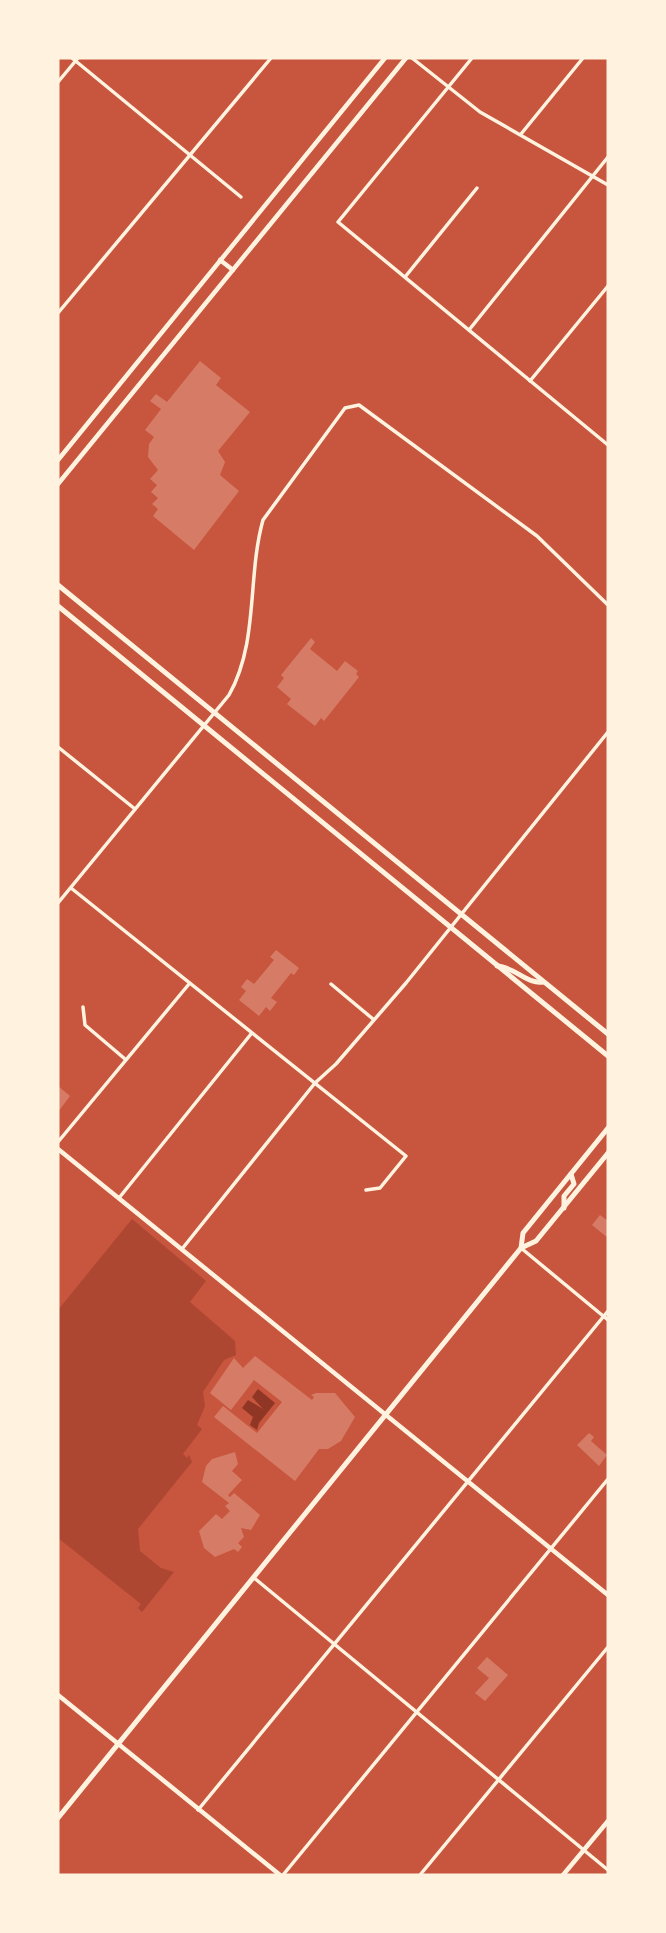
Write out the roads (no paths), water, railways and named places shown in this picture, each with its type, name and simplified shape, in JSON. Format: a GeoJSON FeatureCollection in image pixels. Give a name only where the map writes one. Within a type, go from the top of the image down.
{"type":"FeatureCollection","features":[{"type":"Feature","properties":{"kind":"main road"},"geometry":{"type":"LineString","coordinates":[[58,460],[385,58]]}},
{"type":"Feature","properties":{"kind":"main road"},"geometry":{"type":"LineString","coordinates":[[58,484],[406,58]]}},
{"type":"Feature","properties":{"kind":"main road"},"geometry":{"type":"LineString","coordinates":[[220,260],[233,270]]}},
{"type":"Feature","properties":{"kind":"main road"},"geometry":{"type":"LineString","coordinates":[[58,584],[460,916],[608,1034]]}},
{"type":"Feature","properties":{"kind":"main road"},"geometry":{"type":"LineString","coordinates":[[58,606],[608,1056]]}},
{"type":"Feature","properties":{"kind":"main road"},"geometry":{"type":"LineString","coordinates":[[497,965],[510,966],[530,980],[543,982]]}},
{"type":"Feature","properties":{"kind":"main road"},"geometry":{"type":"LineString","coordinates":[[521,1248],[523,1233],[608,1128]]}},
{"type":"Feature","properties":{"kind":"main road"},"geometry":{"type":"LineString","coordinates":[[58,1149],[387,1413],[608,1595]]}},
{"type":"Feature","properties":{"kind":"main road"},"geometry":{"type":"LineString","coordinates":[[58,1818],[521,1248],[536,1241],[608,1153]]}},
{"type":"Feature","properties":{"kind":"main road"},"geometry":{"type":"LineString","coordinates":[[564,1208],[564,1196],[574,1184],[571,1174]]}},
{"type":"Feature","properties":{"kind":"main road"},"geometry":{"type":"LineString","coordinates":[[58,1695],[281,1875]]}},
{"type":"Feature","properties":{"kind":"main road"},"geometry":{"type":"LineString","coordinates":[[563,1875],[608,1821]]}},
{"type":"Feature","properties":{"kind":"street"},"geometry":{"type":"LineString","coordinates":[[58,313],[271,58]]}},
{"type":"Feature","properties":{"kind":"street"},"geometry":{"type":"LineString","coordinates":[[412,58],[480,112],[608,185]]}},
{"type":"Feature","properties":{"kind":"street"},"geometry":{"type":"LineString","coordinates":[[472,58],[338,222],[608,445]]}},
{"type":"Feature","properties":{"kind":"street"},"geometry":{"type":"LineString","coordinates":[[521,134],[583,58]]}},
{"type":"Feature","properties":{"kind":"street"},"geometry":{"type":"LineString","coordinates":[[58,82],[75,59],[241,197]]}},
{"type":"Feature","properties":{"kind":"street"},"geometry":{"type":"LineString","coordinates":[[469,330],[608,157]]}},
{"type":"Feature","properties":{"kind":"street"},"geometry":{"type":"LineString","coordinates":[[405,277],[477,188]]}},
{"type":"Feature","properties":{"kind":"street"},"geometry":{"type":"LineString","coordinates":[[530,381],[608,286]]}},
{"type":"Feature","properties":{"kind":"street"},"geometry":{"type":"LineString","coordinates":[[58,903],[205,726],[235,684],[245,657],[258,540],[263,520],[345,408],[353,404],[368,411],[537,536],[608,605]]}},
{"type":"Feature","properties":{"kind":"street"},"geometry":{"type":"LineString","coordinates":[[182,1249],[315,1083],[336,1064],[451,928],[608,732]]}},
{"type":"Feature","properties":{"kind":"street"},"geometry":{"type":"LineString","coordinates":[[58,747],[135,809]]}},
{"type":"Feature","properties":{"kind":"street"},"geometry":{"type":"LineString","coordinates":[[71,887],[251,1034],[407,1156],[380,1188],[366,1190]]}},
{"type":"Feature","properties":{"kind":"street"},"geometry":{"type":"LineString","coordinates":[[58,1142],[189,984]]}},
{"type":"Feature","properties":{"kind":"street"},"geometry":{"type":"LineString","coordinates":[[331,985],[373,1020]]}},
{"type":"Feature","properties":{"kind":"street"},"geometry":{"type":"LineString","coordinates":[[83,1007],[85,1025],[125,1059]]}},
{"type":"Feature","properties":{"kind":"street"},"geometry":{"type":"LineString","coordinates":[[119,1198],[251,1034]]}},
{"type":"Feature","properties":{"kind":"street"},"geometry":{"type":"LineString","coordinates":[[521,1248],[606,1318]]}},
{"type":"Feature","properties":{"kind":"street"},"geometry":{"type":"LineString","coordinates":[[198,1810],[606,1318],[608,1311]]}},
{"type":"Feature","properties":{"kind":"street"},"geometry":{"type":"LineString","coordinates":[[281,1875],[608,1479]]}},
{"type":"Feature","properties":{"kind":"street"},"geometry":{"type":"LineString","coordinates":[[253,1577],[608,1870]]}},
{"type":"Feature","properties":{"kind":"street"},"geometry":{"type":"LineString","coordinates":[[420,1875],[608,1647]]}}]}
